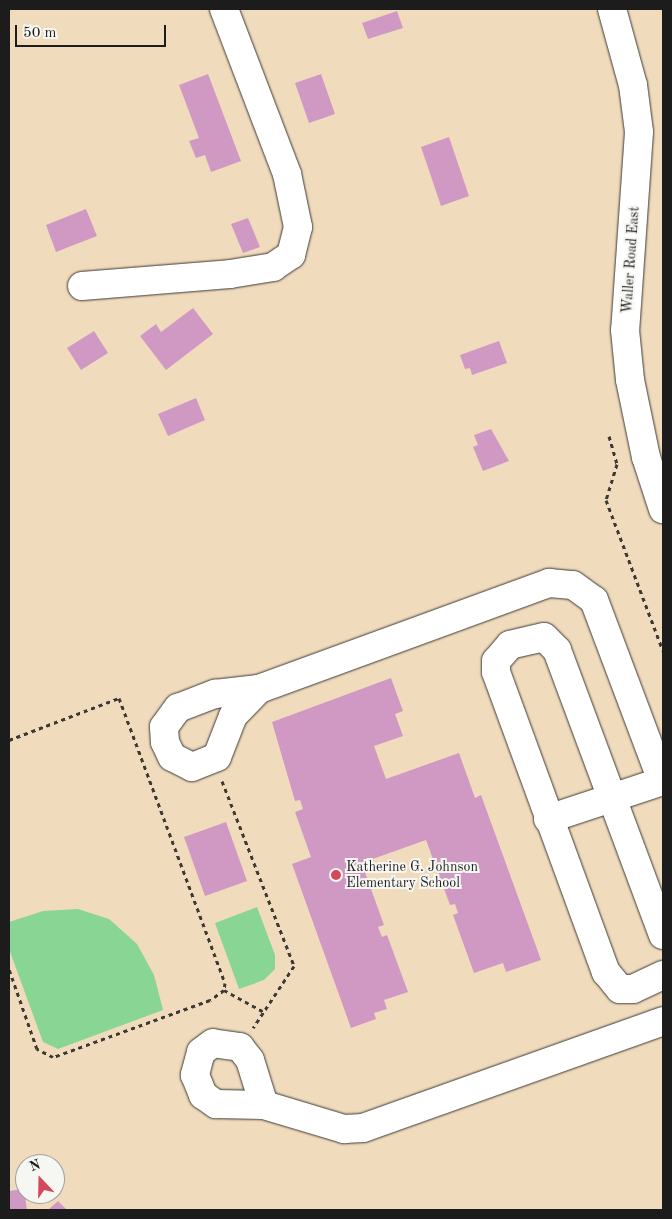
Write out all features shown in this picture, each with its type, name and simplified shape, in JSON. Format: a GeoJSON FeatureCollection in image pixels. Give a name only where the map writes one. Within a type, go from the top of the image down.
{"type":"FeatureCollection","features":[{"type":"Feature","properties":{"kind":"street"},"geometry":{"type":"LineString","coordinates":[[82,286],[230,274],[273,267],[291,255],[298,227],[287,174],[224,9]]}},
{"type":"Feature","properties":{"kind":"street","name":"Waller Road East"},"geometry":{"type":"LineString","coordinates":[[612,9],[633,85],[640,132],[626,330],[630,380],[646,457],[663,510]]}},
{"type":"Feature","properties":{"kind":"street"},"geometry":{"type":"LineString","coordinates":[[259,689],[233,716],[223,749],[209,763],[192,767],[172,757],[164,742],[167,720],[178,708],[215,694],[259,689],[549,583],[573,585],[594,600],[663,781],[612,800],[548,818]]}},
{"type":"Feature","properties":{"kind":"street"},"geometry":{"type":"LineString","coordinates":[[663,935],[557,650],[551,640],[532,638],[502,652],[496,672],[548,818],[612,983],[633,989],[663,974]]}},
{"type":"Feature","properties":{"kind":"street"},"geometry":{"type":"LineString","coordinates":[[264,1105],[250,1060],[240,1047],[214,1043],[201,1052],[195,1067],[200,1089],[216,1104],[264,1105],[344,1129],[378,1126],[663,1021]]}},
{"type":"Feature","properties":{"kind":"path"},"geometry":{"type":"LineString","coordinates":[[609,436],[617,464],[606,500],[663,651]]}},
{"type":"Feature","properties":{"kind":"path"},"geometry":{"type":"LineString","coordinates":[[9,740],[119,698],[224,990],[264,1012]]}},
{"type":"Feature","properties":{"kind":"path"},"geometry":{"type":"LineString","coordinates":[[209,763],[228,789],[294,966],[240,1047]]}},
{"type":"Feature","properties":{"kind":"path"},"geometry":{"type":"LineString","coordinates":[[9,969],[37,1049],[53,1057],[210,1000],[224,990]]}},
{"type":"Feature","properties":{"kind":"green space"},"geometry":{"type":"Polygon","coordinates":[[[257,907],[275,955],[275,969],[264,980],[239,989],[215,923],[257,907]]]}},
{"type":"Feature","properties":{"kind":"green space"},"geometry":{"type":"Polygon","coordinates":[[[78,909],[109,919],[137,944],[154,975],[163,1010],[58,1049],[43,1042],[9,949],[9,922],[43,911],[78,909]]]}},
{"type":"Feature","properties":{"kind":"building"},"geometry":{"type":"Polygon","coordinates":[[[397,11],[403,28],[368,39],[362,23],[397,11]]]}},
{"type":"Feature","properties":{"kind":"building"},"geometry":{"type":"Polygon","coordinates":[[[208,74],[241,161],[211,172],[205,155],[196,158],[189,141],[199,138],[179,85],[208,74]]]}},
{"type":"Feature","properties":{"kind":"building"},"geometry":{"type":"Polygon","coordinates":[[[321,74],[335,114],[309,123],[295,83],[321,74]]]}},
{"type":"Feature","properties":{"kind":"building"},"geometry":{"type":"Polygon","coordinates":[[[449,137],[469,196],[441,206],[421,147],[449,137]]]}},
{"type":"Feature","properties":{"kind":"building"},"geometry":{"type":"Polygon","coordinates":[[[86,209],[97,236],[56,252],[46,225],[86,209]]]}},
{"type":"Feature","properties":{"kind":"building"},"geometry":{"type":"Polygon","coordinates":[[[248,218],[260,247],[243,253],[231,224],[248,218]]]}},
{"type":"Feature","properties":{"kind":"building"},"geometry":{"type":"Polygon","coordinates":[[[193,308],[213,334],[166,370],[140,336],[156,324],[161,332],[193,308]]]}},
{"type":"Feature","properties":{"kind":"building"},"geometry":{"type":"Polygon","coordinates":[[[94,331],[108,353],[81,370],[67,348],[94,331]]]}},
{"type":"Feature","properties":{"kind":"building"},"geometry":{"type":"Polygon","coordinates":[[[499,341],[507,363],[472,375],[470,368],[465,369],[460,355],[499,341]]]}},
{"type":"Feature","properties":{"kind":"building"},"geometry":{"type":"Polygon","coordinates":[[[196,398],[205,420],[168,436],[158,414],[196,398]]]}},
{"type":"Feature","properties":{"kind":"building"},"geometry":{"type":"Polygon","coordinates":[[[491,429],[509,461],[483,471],[473,447],[478,445],[474,435],[491,429]]]}},
{"type":"Feature","properties":{"kind":"building"},"geometry":{"type":"Polygon","coordinates":[[[391,678],[403,711],[395,714],[403,736],[374,746],[386,779],[459,753],[475,798],[481,795],[541,960],[506,972],[503,963],[474,973],[453,915],[458,913],[455,904],[450,905],[426,840],[353,866],[355,870],[363,867],[384,925],[378,927],[382,937],[387,935],[408,992],[384,1000],[387,1009],[374,1013],[376,1019],[351,1028],[292,864],[311,857],[295,812],[303,809],[300,800],[295,801],[272,722],[391,678]]]}},
{"type":"Feature","properties":{"kind":"building"},"geometry":{"type":"Polygon","coordinates":[[[226,822],[247,881],[205,896],[184,837],[226,822]]]}},
{"type":"Feature","properties":{"kind":"building"},"geometry":{"type":"Polygon","coordinates":[[[15,1190],[15,1204],[26,1204],[27,1210],[9,1210],[9,1191],[15,1190]]]}},
{"type":"Feature","properties":{"kind":"building"},"geometry":{"type":"Polygon","coordinates":[[[55,1204],[61,1204],[67,1210],[48,1210],[55,1204]]]}},
{"type":"Feature","properties":{"kind":"place","name":"Katherine G. Johnson Elementary School"},"geometry":{"type":"Point","coordinates":[336,875]}}]}
